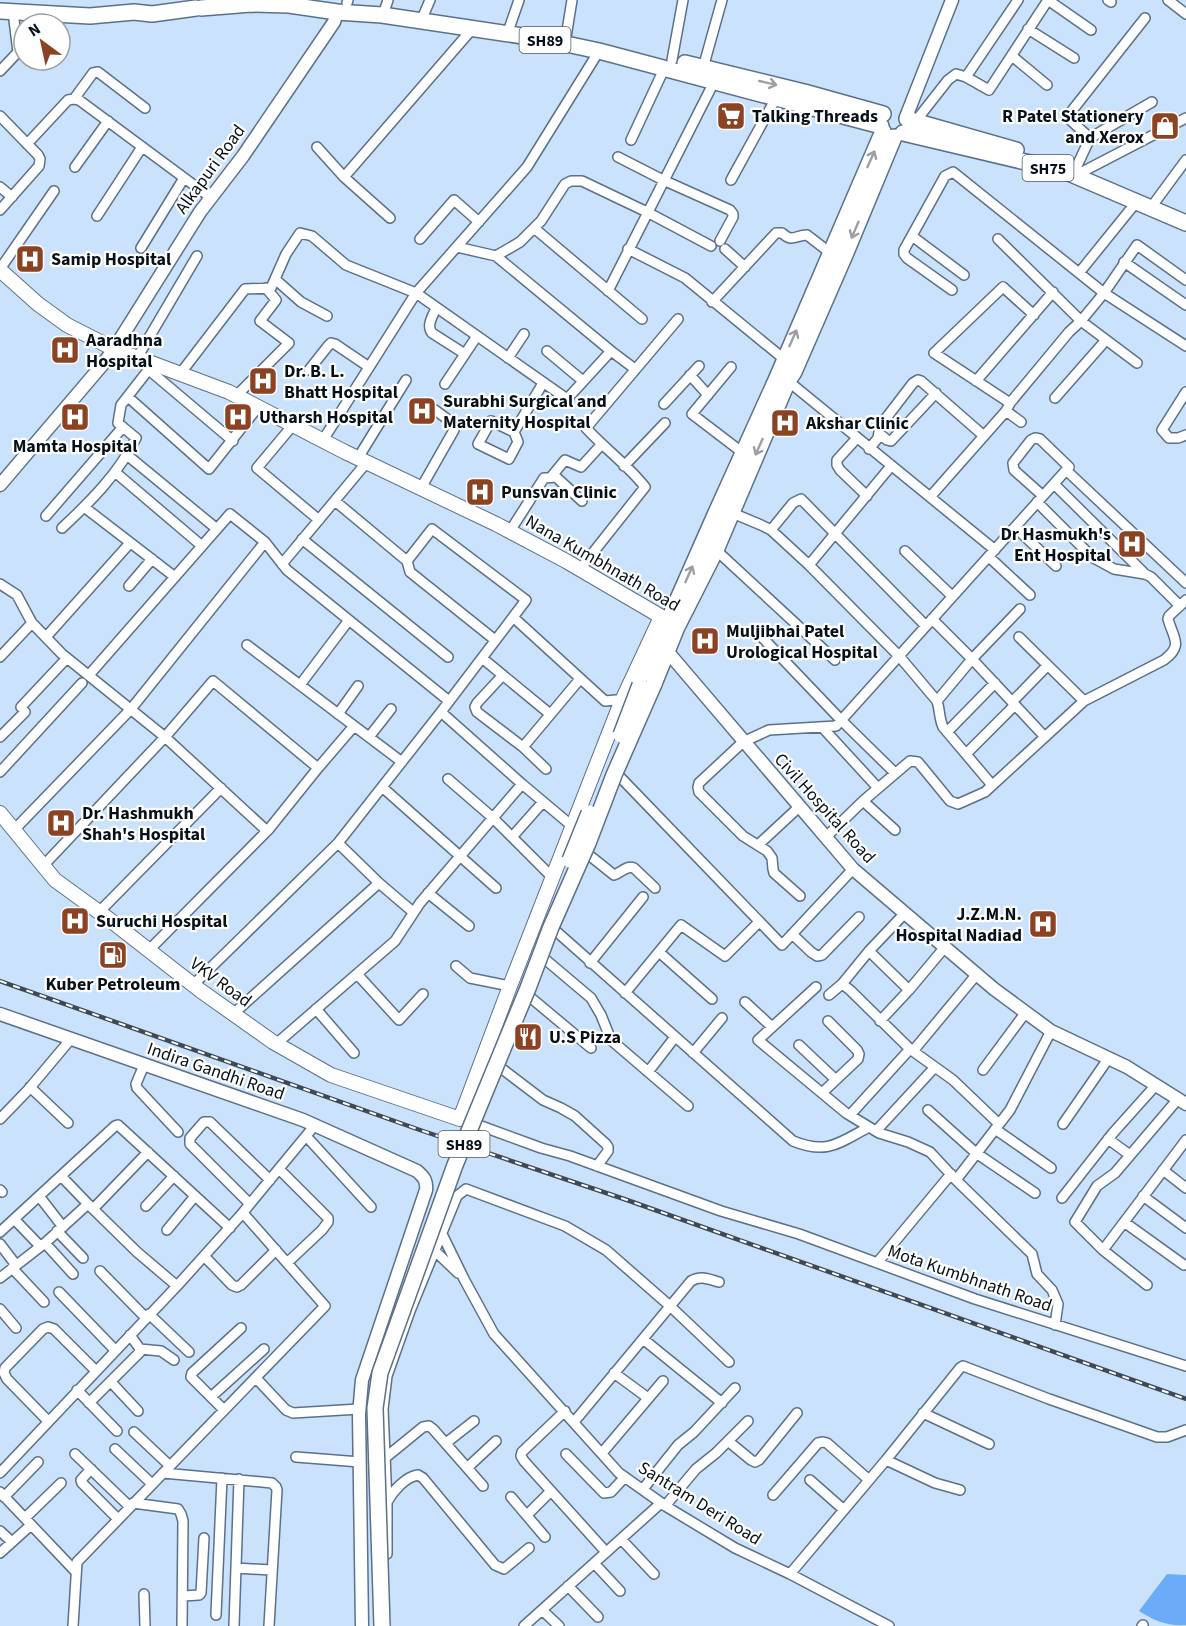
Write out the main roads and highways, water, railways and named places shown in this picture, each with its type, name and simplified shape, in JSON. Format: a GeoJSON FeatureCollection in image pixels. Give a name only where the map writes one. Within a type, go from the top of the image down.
{"type":"FeatureCollection","features":[{"type":"Feature","properties":{"kind":"main road"},"geometry":{"type":"LineString","coordinates":[[134,12],[177,0]]}},
{"type":"Feature","properties":{"kind":"main road","name":"SH89"},"geometry":{"type":"LineString","coordinates":[[319,0],[382,15],[558,42],[668,64],[703,68],[804,92],[897,124]]}},
{"type":"Feature","properties":{"kind":"main road"},"geometry":{"type":"LineString","coordinates":[[7,11],[90,16],[134,12],[152,14],[199,4]]}},
{"type":"Feature","properties":{"kind":"main road","name":"SH89"},"geometry":{"type":"LineString","coordinates":[[199,4],[387,4],[428,7],[451,16],[599,42],[668,64],[714,82],[897,124]]}},
{"type":"Feature","properties":{"kind":"main road","name":"SH89"},"geometry":{"type":"LineString","coordinates":[[372,1626],[367,1409],[369,1377],[374,1359],[486,1065],[647,685],[670,655],[669,621],[716,550],[724,510],[743,453],[830,252],[897,124]]}},
{"type":"Feature","properties":{"kind":"main road","name":"SH89"},"geometry":{"type":"LineString","coordinates":[[382,1626],[375,1408],[380,1373],[455,1165],[528,988],[550,927],[588,843],[669,621],[794,372],[842,264],[897,124]]}},
{"type":"Feature","properties":{"kind":"main road","name":"SH75"},"geometry":{"type":"LineString","coordinates":[[897,124],[1080,169],[1144,200],[1186,224]]}},
{"type":"Feature","properties":{"kind":"main road","name":"SH75"},"geometry":{"type":"LineString","coordinates":[[897,124],[1064,171],[1186,216]]}},
{"type":"Feature","properties":{"kind":"main road","name":"Nana Kumbhnath Road"},"geometry":{"type":"LineString","coordinates":[[0,269],[38,304],[67,325],[151,367],[180,374],[236,396],[323,441],[510,531],[669,621]]}},
{"type":"Feature","properties":{"kind":"main road","name":"VKV Road"},"geometry":{"type":"LineString","coordinates":[[0,813],[55,880],[193,985],[276,1044],[331,1075],[460,1119],[620,705],[669,621]]}},
{"type":"Feature","properties":{"kind":"water"},"geometry":{"type":"Polygon","coordinates":[[[1167,1574],[1186,1575],[1186,1625],[1161,1622],[1139,1611],[1167,1574]]]}},
{"type":"Feature","properties":{"kind":"railway"},"geometry":{"type":"LineString","coordinates":[[0,981],[417,1129],[627,1200],[1186,1399]]}},
{"type":"Feature","properties":{"kind":"place","name":"Talking Threads"},"geometry":{"type":"Point","coordinates":[731,116]}},
{"type":"Feature","properties":{"kind":"place","name":"R Patel Stationery and Xerox"},"geometry":{"type":"Point","coordinates":[1165,126]}},
{"type":"Feature","properties":{"kind":"place","name":"Samip Hospital"},"geometry":{"type":"Point","coordinates":[30,259]}},
{"type":"Feature","properties":{"kind":"place","name":"Aaradhna Hospital"},"geometry":{"type":"Point","coordinates":[65,350]}},
{"type":"Feature","properties":{"kind":"place","name":"Dr. B. L. Bhatt Hospital"},"geometry":{"type":"Point","coordinates":[263,381]}},
{"type":"Feature","properties":{"kind":"place","name":"Surabhi Surgical and Maternity Hospital"},"geometry":{"type":"Point","coordinates":[422,411]}},
{"type":"Feature","properties":{"kind":"place","name":"Mamta Hospital"},"geometry":{"type":"Point","coordinates":[75,417]}},
{"type":"Feature","properties":{"kind":"place","name":"Utharsh Hospital"},"geometry":{"type":"Point","coordinates":[238,417]}},
{"type":"Feature","properties":{"kind":"place","name":"Akshar Clinic"},"geometry":{"type":"Point","coordinates":[785,423]}},
{"type":"Feature","properties":{"kind":"place","name":"Punsvan Clinic"},"geometry":{"type":"Point","coordinates":[480,492]}},
{"type":"Feature","properties":{"kind":"place","name":"Dr Hasmukh's Ent Hospital"},"geometry":{"type":"Point","coordinates":[1132,544]}},
{"type":"Feature","properties":{"kind":"place","name":"Muljibhai Patel Urological Hospital"},"geometry":{"type":"Point","coordinates":[705,641]}},
{"type":"Feature","properties":{"kind":"place","name":"Dr. Hashmukh Shah's Hospital"},"geometry":{"type":"Point","coordinates":[61,823]}},
{"type":"Feature","properties":{"kind":"place","name":"Suruchi Hospital"},"geometry":{"type":"Point","coordinates":[75,921]}},
{"type":"Feature","properties":{"kind":"place","name":"J.Z.M.N. Hospital Nadiad"},"geometry":{"type":"Point","coordinates":[1043,924]}},
{"type":"Feature","properties":{"kind":"place","name":"Kuber Petroleum"},"geometry":{"type":"Point","coordinates":[113,955]}},
{"type":"Feature","properties":{"kind":"place","name":"U.S Pizza"},"geometry":{"type":"Point","coordinates":[528,1037]}}]}
